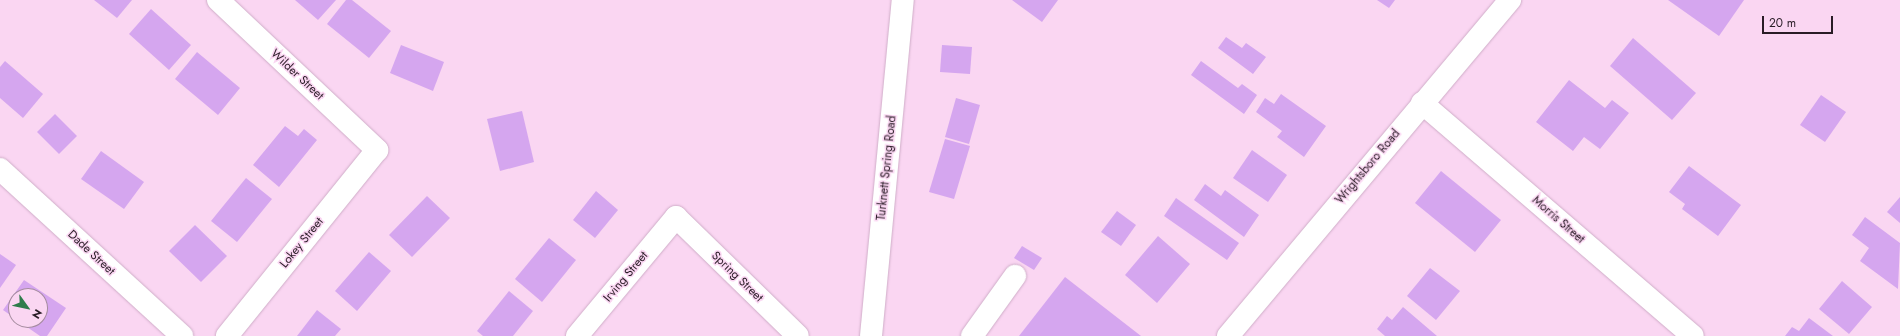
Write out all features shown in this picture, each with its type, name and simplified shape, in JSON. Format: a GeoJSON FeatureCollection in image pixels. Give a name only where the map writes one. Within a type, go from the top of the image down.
{"type":"FeatureCollection","features":[{"type":"Feature","properties":{"kind":"street","name":"Wilder Street"},"geometry":{"type":"LineString","coordinates":[[218,0],[377,150]]}},
{"type":"Feature","properties":{"kind":"street","name":"Turknett Spring Road"},"geometry":{"type":"LineString","coordinates":[[871,336],[904,0]]}},
{"type":"Feature","properties":{"kind":"street","name":"Wrightsboro Road"},"geometry":{"type":"LineString","coordinates":[[1228,336],[1510,0]]}},
{"type":"Feature","properties":{"kind":"street","name":"Morris Street"},"geometry":{"type":"LineString","coordinates":[[1422,103],[1693,336]]}},
{"type":"Feature","properties":{"kind":"street","name":"Lokey Street"},"geometry":{"type":"LineString","coordinates":[[227,336],[377,150]]}},
{"type":"Feature","properties":{"kind":"street","name":"Dade Street"},"geometry":{"type":"LineString","coordinates":[[0,169],[182,336]]}},
{"type":"Feature","properties":{"kind":"street","name":"Irving Street"},"geometry":{"type":"LineString","coordinates":[[577,336],[676,217]]}},
{"type":"Feature","properties":{"kind":"street","name":"Spring Street"},"geometry":{"type":"LineString","coordinates":[[676,217],[798,336]]}},
{"type":"Feature","properties":{"kind":"street"},"geometry":{"type":"LineString","coordinates":[[972,336],[1015,276]]}},
{"type":"Feature","properties":{"kind":"building"},"geometry":{"type":"Polygon","coordinates":[[[94,0],[132,0],[117,18],[94,0]]]}},
{"type":"Feature","properties":{"kind":"building"},"geometry":{"type":"Polygon","coordinates":[[[295,0],[336,0],[318,20],[295,0]]]}},
{"type":"Feature","properties":{"kind":"building"},"geometry":{"type":"Polygon","coordinates":[[[346,0],[352,0],[391,31],[369,58],[327,24],[346,0]]]}},
{"type":"Feature","properties":{"kind":"building"},"geometry":{"type":"Polygon","coordinates":[[[1012,0],[1058,0],[1042,22],[1012,0]]]}},
{"type":"Feature","properties":{"kind":"building"},"geometry":{"type":"Polygon","coordinates":[[[1377,0],[1395,0],[1389,8],[1377,0]]]}},
{"type":"Feature","properties":{"kind":"building"},"geometry":{"type":"Polygon","coordinates":[[[1668,0],[1744,0],[1719,36],[1668,0]]]}},
{"type":"Feature","properties":{"kind":"building"},"geometry":{"type":"Polygon","coordinates":[[[151,9],[191,45],[169,70],[129,34],[151,9]]]}},
{"type":"Feature","properties":{"kind":"building"},"geometry":{"type":"Polygon","coordinates":[[[1226,37],[1242,48],[1246,43],[1266,57],[1253,74],[1218,48],[1226,37]]]}},
{"type":"Feature","properties":{"kind":"building"},"geometry":{"type":"Polygon","coordinates":[[[1633,38],[1696,93],[1672,120],[1610,66],[1633,38]]]}},
{"type":"Feature","properties":{"kind":"building"},"geometry":{"type":"Polygon","coordinates":[[[401,45],[444,62],[433,91],[390,73],[401,45]]]}},
{"type":"Feature","properties":{"kind":"building"},"geometry":{"type":"Polygon","coordinates":[[[942,45],[972,47],[970,74],[940,72],[942,45]]]}},
{"type":"Feature","properties":{"kind":"building"},"geometry":{"type":"Polygon","coordinates":[[[197,52],[240,88],[218,115],[175,79],[197,52]]]}},
{"type":"Feature","properties":{"kind":"building"},"geometry":{"type":"Polygon","coordinates":[[[5,61],[43,94],[23,118],[0,98],[0,67],[5,61]]]}},
{"type":"Feature","properties":{"kind":"building"},"geometry":{"type":"Polygon","coordinates":[[[1201,61],[1238,88],[1242,84],[1257,95],[1244,114],[1191,75],[1201,61]]]}},
{"type":"Feature","properties":{"kind":"building"},"geometry":{"type":"Polygon","coordinates":[[[1569,80],[1605,108],[1612,100],[1629,113],[1600,149],[1584,137],[1573,151],[1536,122],[1569,80]]]}},
{"type":"Feature","properties":{"kind":"building"},"geometry":{"type":"Polygon","coordinates":[[[1281,94],[1326,126],[1304,157],[1277,137],[1282,131],[1256,112],[1265,98],[1274,104],[1281,94]]]}},
{"type":"Feature","properties":{"kind":"building"},"geometry":{"type":"Polygon","coordinates":[[[1821,95],[1846,112],[1825,142],[1800,125],[1821,95]]]}},
{"type":"Feature","properties":{"kind":"building"},"geometry":{"type":"Polygon","coordinates":[[[956,98],[980,105],[969,144],[945,137],[956,98]]]}},
{"type":"Feature","properties":{"kind":"building"},"geometry":{"type":"Polygon","coordinates":[[[522,111],[534,162],[500,171],[487,119],[522,111]]]}},
{"type":"Feature","properties":{"kind":"building"},"geometry":{"type":"Polygon","coordinates":[[[55,114],[77,136],[59,154],[37,132],[55,114]]]}},
{"type":"Feature","properties":{"kind":"building"},"geometry":{"type":"Polygon","coordinates":[[[285,126],[298,136],[304,129],[317,140],[279,187],[253,165],[285,126]]]}},
{"type":"Feature","properties":{"kind":"building"},"geometry":{"type":"Polygon","coordinates":[[[945,139],[970,146],[954,199],[929,192],[945,139]]]}},
{"type":"Feature","properties":{"kind":"building"},"geometry":{"type":"Polygon","coordinates":[[[1252,150],[1287,175],[1268,202],[1233,178],[1252,150]]]}},
{"type":"Feature","properties":{"kind":"building"},"geometry":{"type":"Polygon","coordinates":[[[101,151],[144,182],[124,209],[81,179],[101,151]]]}},
{"type":"Feature","properties":{"kind":"building"},"geometry":{"type":"Polygon","coordinates":[[[1689,166],[1741,205],[1718,236],[1682,209],[1685,204],[1669,192],[1689,166]]]}},
{"type":"Feature","properties":{"kind":"building"},"geometry":{"type":"Polygon","coordinates":[[[1441,171],[1501,220],[1475,252],[1415,203],[1441,171]]]}},
{"type":"Feature","properties":{"kind":"building"},"geometry":{"type":"Polygon","coordinates":[[[246,178],[272,199],[237,242],[211,221],[246,178]]]}},
{"type":"Feature","properties":{"kind":"building"},"geometry":{"type":"Polygon","coordinates":[[[1205,184],[1221,196],[1225,190],[1259,215],[1244,237],[1194,200],[1205,184]]]}},
{"type":"Feature","properties":{"kind":"building"},"geometry":{"type":"Polygon","coordinates":[[[596,191],[618,210],[595,238],[573,220],[596,191]]]}},
{"type":"Feature","properties":{"kind":"building"},"geometry":{"type":"Polygon","coordinates":[[[427,196],[450,218],[412,257],[389,235],[427,196]]]}},
{"type":"Feature","properties":{"kind":"building"},"geometry":{"type":"Polygon","coordinates":[[[1900,197],[1900,223],[1887,212],[1900,197]]]}},
{"type":"Feature","properties":{"kind":"building"},"geometry":{"type":"Polygon","coordinates":[[[1176,198],[1239,243],[1227,260],[1164,216],[1176,198]]]}},
{"type":"Feature","properties":{"kind":"building"},"geometry":{"type":"Polygon","coordinates":[[[1117,211],[1136,225],[1121,246],[1101,232],[1117,211]]]}},
{"type":"Feature","properties":{"kind":"building"},"geometry":{"type":"Polygon","coordinates":[[[1865,217],[1900,243],[1898,289],[1860,261],[1869,248],[1852,235],[1865,217]]]}},
{"type":"Feature","properties":{"kind":"building"},"geometry":{"type":"Polygon","coordinates":[[[195,225],[227,256],[201,282],[169,251],[195,225]]]}},
{"type":"Feature","properties":{"kind":"building"},"geometry":{"type":"Polygon","coordinates":[[[1158,236],[1190,264],[1157,303],[1125,275],[1158,236]]]}},
{"type":"Feature","properties":{"kind":"building"},"geometry":{"type":"Polygon","coordinates":[[[549,238],[576,260],[542,302],[515,279],[549,238]]]}},
{"type":"Feature","properties":{"kind":"building"},"geometry":{"type":"Polygon","coordinates":[[[1022,246],[1042,258],[1034,270],[1014,258],[1022,246]]]}},
{"type":"Feature","properties":{"kind":"building"},"geometry":{"type":"Polygon","coordinates":[[[369,252],[391,271],[357,311],[335,291],[369,252]]]}},
{"type":"Feature","properties":{"kind":"building"},"geometry":{"type":"Polygon","coordinates":[[[0,254],[16,265],[0,288],[0,254]]]}},
{"type":"Feature","properties":{"kind":"building"},"geometry":{"type":"Polygon","coordinates":[[[1430,268],[1460,291],[1436,320],[1407,296],[1430,268]]]}},
{"type":"Feature","properties":{"kind":"building"},"geometry":{"type":"Polygon","coordinates":[[[1065,277],[1141,336],[1019,336],[1065,277]]]}},
{"type":"Feature","properties":{"kind":"building"},"geometry":{"type":"Polygon","coordinates":[[[24,280],[36,288],[18,288],[24,280]]]}},
{"type":"Feature","properties":{"kind":"building"},"geometry":{"type":"Polygon","coordinates":[[[1842,281],[1872,307],[1849,334],[1819,309],[1842,281]]]}},
{"type":"Feature","properties":{"kind":"building"},"geometry":{"type":"Polygon","coordinates":[[[509,291],[533,311],[513,336],[483,336],[477,331],[509,291]]]}},
{"type":"Feature","properties":{"kind":"building"},"geometry":{"type":"Polygon","coordinates":[[[48,296],[66,308],[47,336],[40,336],[28,328],[48,328],[48,296]]]}},
{"type":"Feature","properties":{"kind":"building"},"geometry":{"type":"Polygon","coordinates":[[[8,303],[8,313],[3,310],[8,303]]]}},
{"type":"Feature","properties":{"kind":"building"},"geometry":{"type":"Polygon","coordinates":[[[1403,307],[1437,336],[1385,336],[1377,329],[1387,316],[1392,320],[1403,307]]]}},
{"type":"Feature","properties":{"kind":"building"},"geometry":{"type":"Polygon","coordinates":[[[317,310],[341,329],[335,336],[297,336],[317,310]]]}},
{"type":"Feature","properties":{"kind":"building"},"geometry":{"type":"Polygon","coordinates":[[[1809,318],[1833,336],[1785,336],[1792,327],[1799,331],[1809,318]]]}}]}
